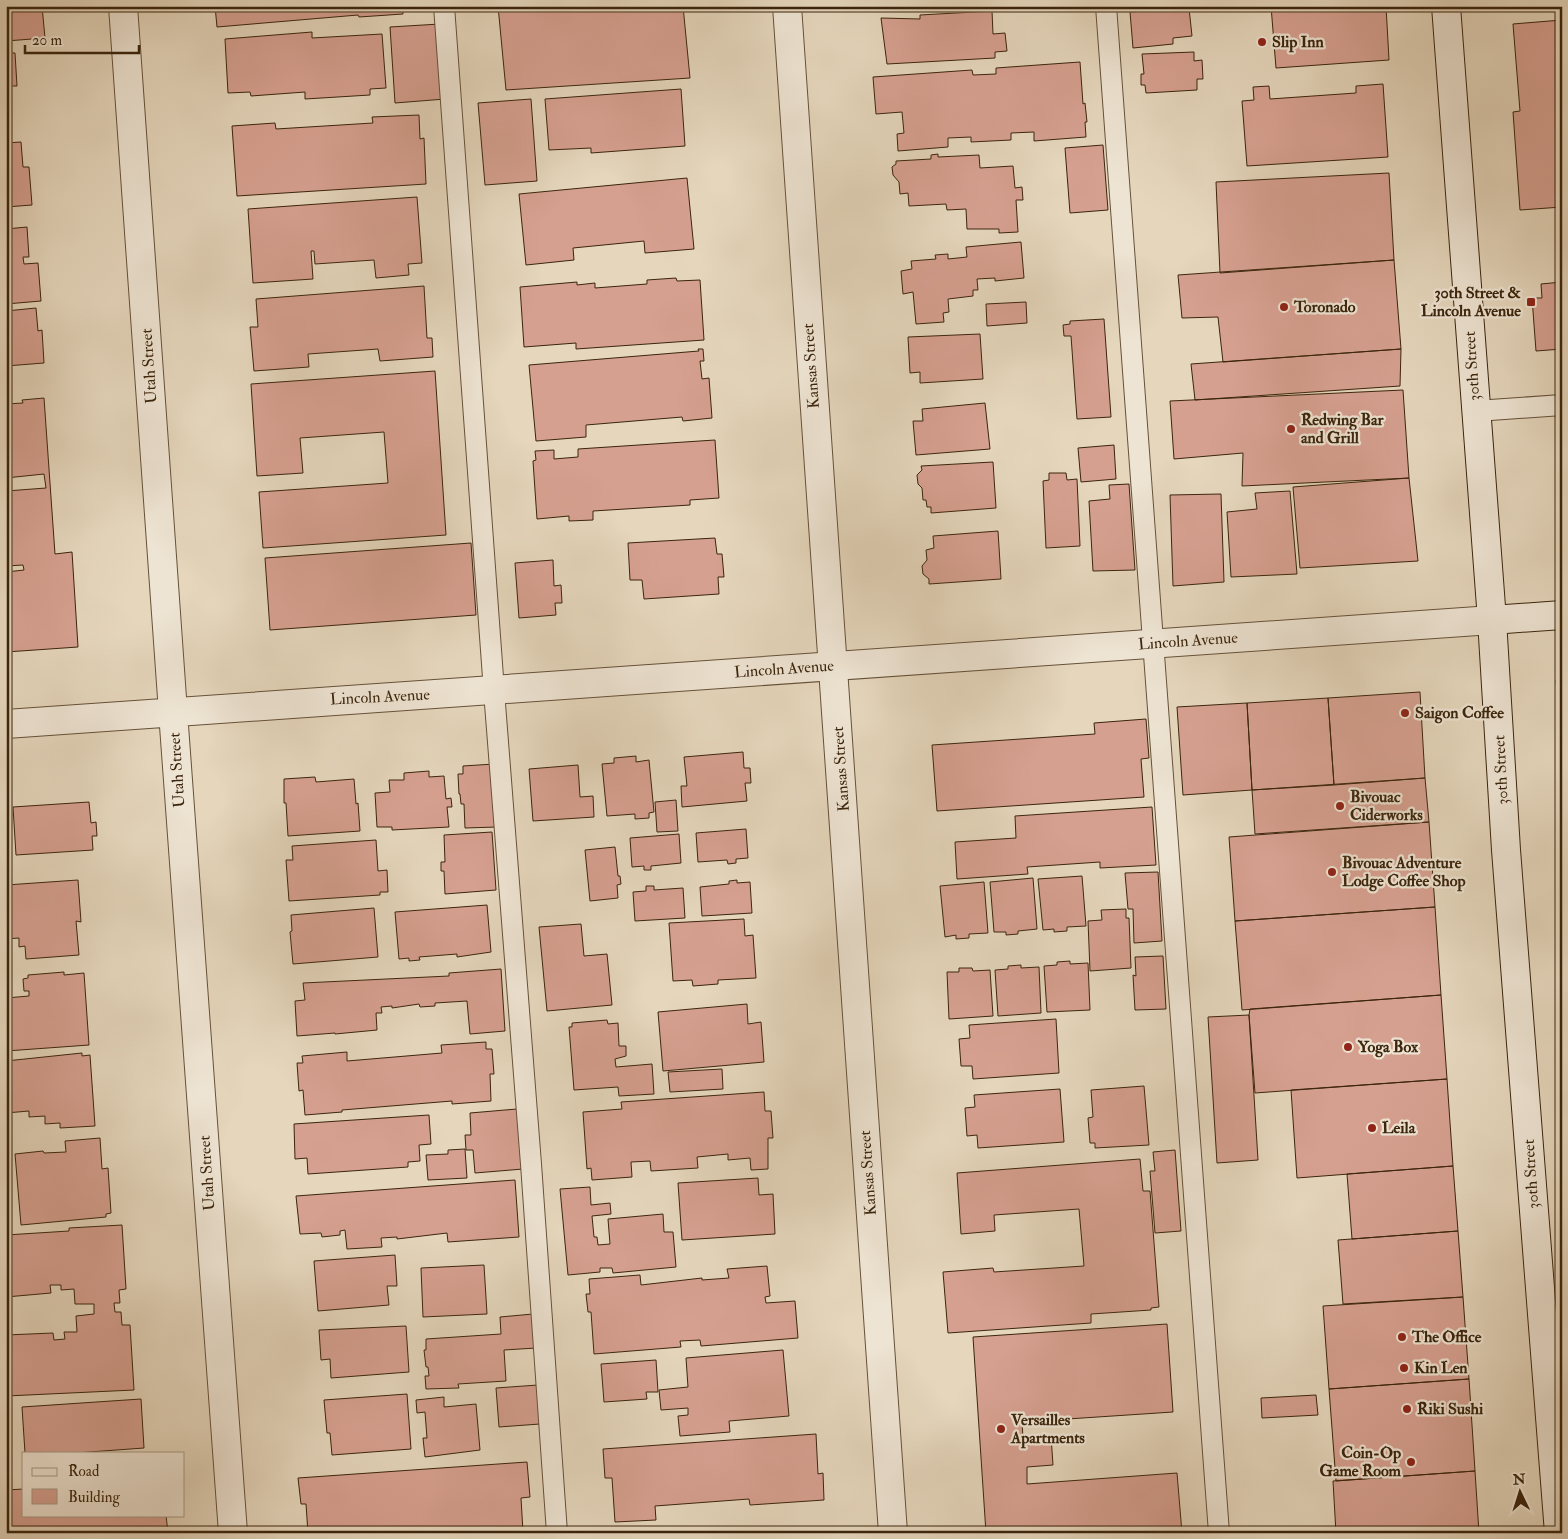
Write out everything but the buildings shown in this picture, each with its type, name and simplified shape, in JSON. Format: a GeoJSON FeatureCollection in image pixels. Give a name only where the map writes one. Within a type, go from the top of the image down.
{"type":"FeatureCollection","features":[{"type":"Feature","properties":{"kind":"street","name":"Utah Street"},"geometry":{"type":"LineString","coordinates":[[123,6],[233,1533]]}},
{"type":"Feature","properties":{"kind":"street","name":"Kansas Street"},"geometry":{"type":"LineString","coordinates":[[787,6],[893,1533]]}},
{"type":"Feature","properties":{"kind":"street","name":"30th Street"},"geometry":{"type":"LineString","coordinates":[[1446,6],[1492,620],[1506,850],[1559,1533]]}},
{"type":"Feature","properties":{"kind":"street","name":"Lincoln Avenue"},"geometry":{"type":"LineString","coordinates":[[6,724],[1562,615]]}},
{"type":"Feature","properties":{"kind":"lane"},"geometry":{"type":"LineString","coordinates":[[444,6],[494,691],[532,1174],[557,1533]]}},
{"type":"Feature","properties":{"kind":"lane"},"geometry":{"type":"LineString","coordinates":[[1106,6],[1219,1533]]}},
{"type":"Feature","properties":{"kind":"lane"},"geometry":{"type":"LineString","coordinates":[[1476,410],[1562,405]]}},
{"type":"Feature","properties":{"kind":"place","name":"Slip Inn"},"geometry":{"type":"Point","coordinates":[1262,42]}},
{"type":"Feature","properties":{"kind":"place","name":"30th Street & Lincoln Avenue"},"geometry":{"type":"Point","coordinates":[1531,302]}},
{"type":"Feature","properties":{"kind":"place","name":"Toronado"},"geometry":{"type":"Point","coordinates":[1284,307]}},
{"type":"Feature","properties":{"kind":"place","name":"Redwing Bar and Grill"},"geometry":{"type":"Point","coordinates":[1291,429]}},
{"type":"Feature","properties":{"kind":"place","name":"Saigon Coffee"},"geometry":{"type":"Point","coordinates":[1405,713]}},
{"type":"Feature","properties":{"kind":"place","name":"Bivouac Ciderworks"},"geometry":{"type":"Point","coordinates":[1340,806]}},
{"type":"Feature","properties":{"kind":"place","name":"Bivouac Adventure Lodge Coffee Shop"},"geometry":{"type":"Point","coordinates":[1332,872]}},
{"type":"Feature","properties":{"kind":"place","name":"Yoga Box"},"geometry":{"type":"Point","coordinates":[1348,1047]}},
{"type":"Feature","properties":{"kind":"place","name":"Leila"},"geometry":{"type":"Point","coordinates":[1372,1128]}},
{"type":"Feature","properties":{"kind":"place","name":"The Office"},"geometry":{"type":"Point","coordinates":[1402,1337]}},
{"type":"Feature","properties":{"kind":"place","name":"Kin Len"},"geometry":{"type":"Point","coordinates":[1404,1368]}},
{"type":"Feature","properties":{"kind":"place","name":"Riki Sushi"},"geometry":{"type":"Point","coordinates":[1407,1409]}},
{"type":"Feature","properties":{"kind":"place","name":"Versailles Apartments"},"geometry":{"type":"Point","coordinates":[1001,1429]}},
{"type":"Feature","properties":{"kind":"place","name":"Coin-Op Game Room"},"geometry":{"type":"Point","coordinates":[1411,1462]}}]}
